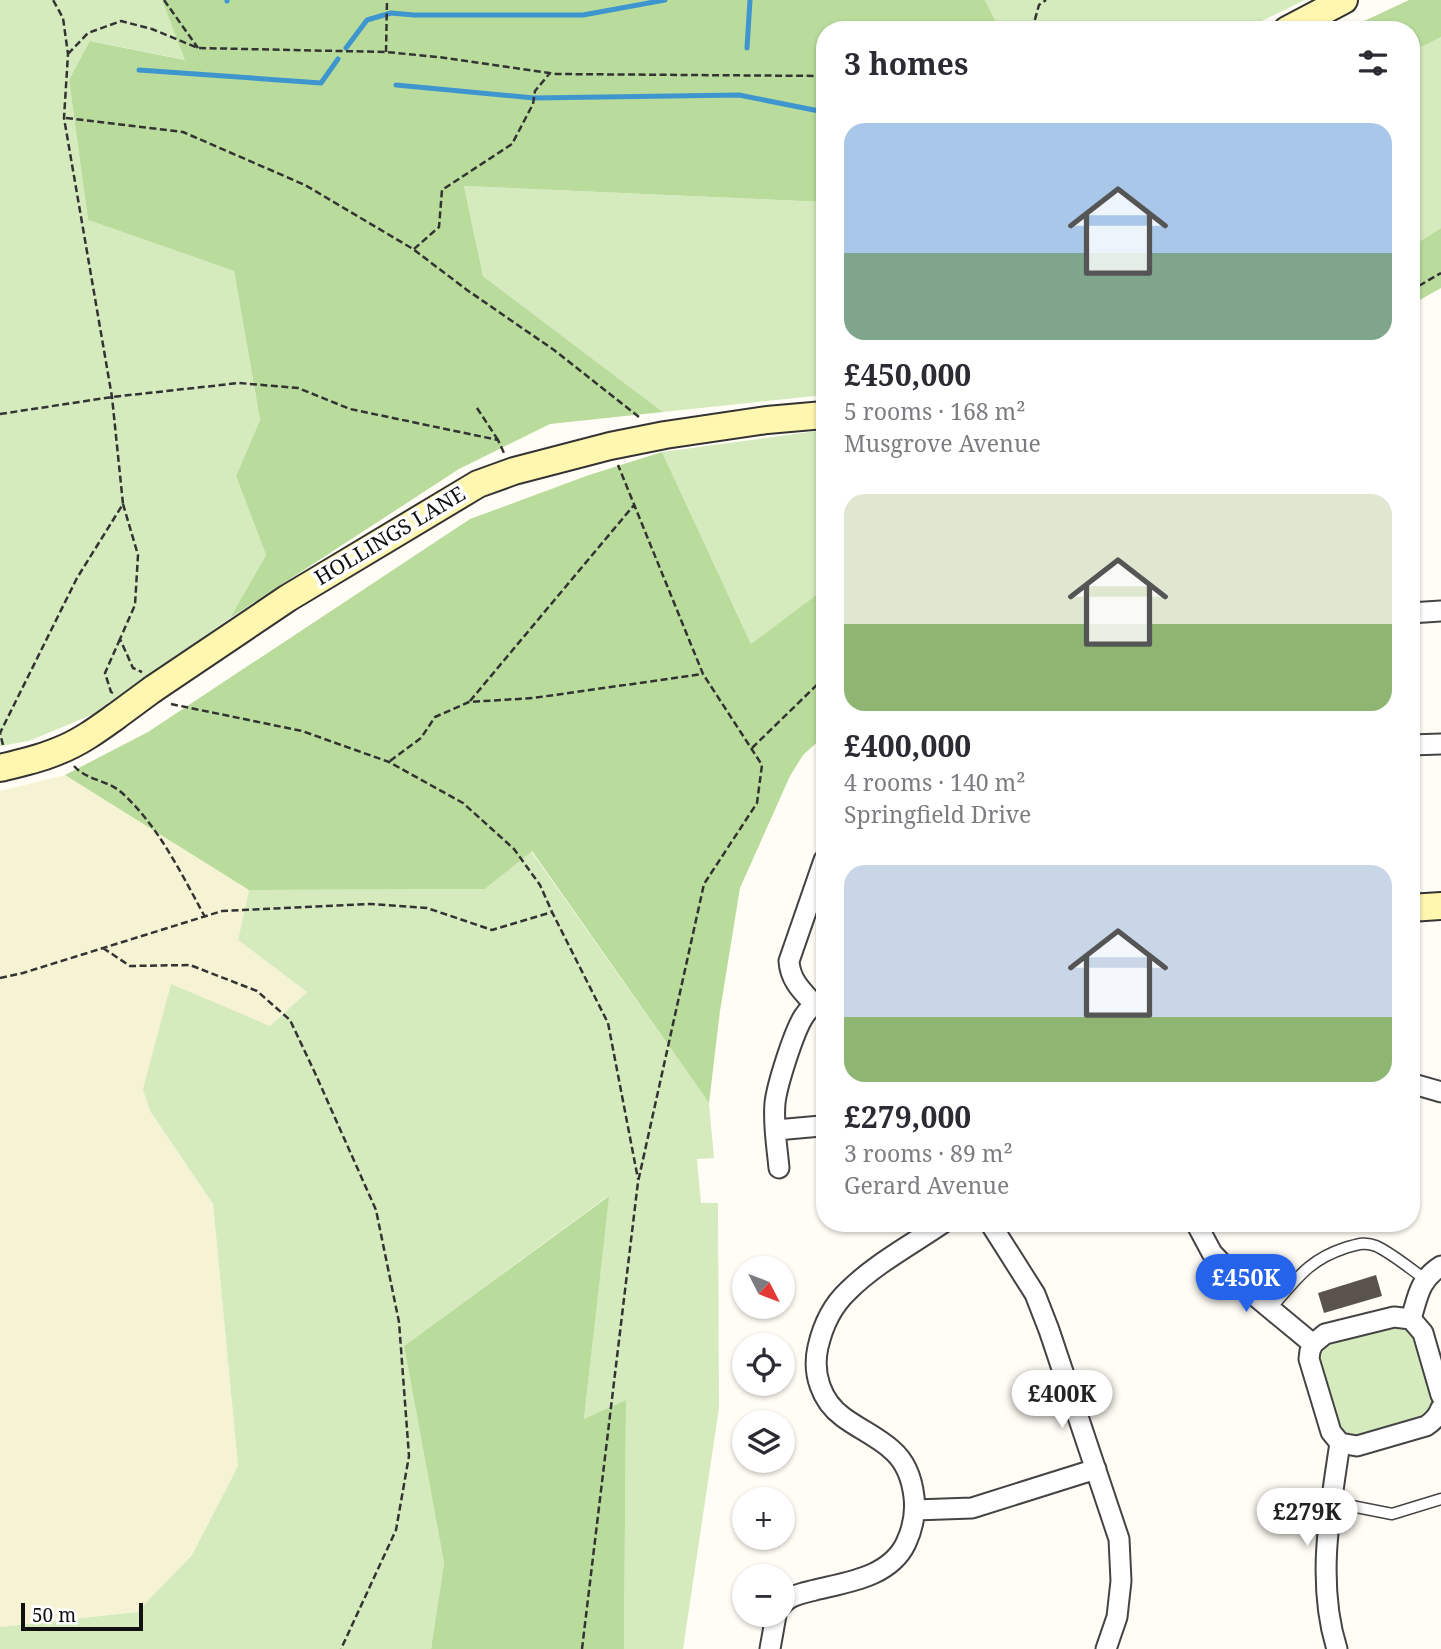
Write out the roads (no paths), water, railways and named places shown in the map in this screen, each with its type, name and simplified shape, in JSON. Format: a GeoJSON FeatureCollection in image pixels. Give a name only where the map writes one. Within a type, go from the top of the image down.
{"type":"FeatureCollection","features":[{"type":"Feature","properties":{"kind":"street"},"geometry":{"type":"LineString","coordinates":[[1304,21],[1344,0]]}},
{"type":"Feature","properties":{"kind":"street","name":"HOLLINGS LANE"},"geometry":{"type":"LineString","coordinates":[[4,767],[60,750],[93,732],[120,706],[160,691],[288,598],[478,484],[513,471],[610,446],[665,435],[816,416]]}},
{"type":"Feature","properties":{"kind":"street"},"geometry":{"type":"LineString","coordinates":[[1420,612],[1441,611]]}},
{"type":"Feature","properties":{"kind":"street"},"geometry":{"type":"LineString","coordinates":[[1420,745],[1441,744]]}},
{"type":"Feature","properties":{"kind":"street"},"geometry":{"type":"LineString","coordinates":[[816,883],[789,961],[789,972],[795,982],[816,999]]}},
{"type":"Feature","properties":{"kind":"street"},"geometry":{"type":"LineString","coordinates":[[1420,907],[1441,906]]}},
{"type":"Feature","properties":{"kind":"street"},"geometry":{"type":"LineString","coordinates":[[779,1168],[775,1106],[777,1092],[796,1031],[804,1016],[816,1004]]}},
{"type":"Feature","properties":{"kind":"street"},"geometry":{"type":"LineString","coordinates":[[1420,1086],[1441,1092]]}},
{"type":"Feature","properties":{"kind":"street"},"geometry":{"type":"LineString","coordinates":[[776,1130],[816,1126]]}},
{"type":"Feature","properties":{"kind":"street"},"geometry":{"type":"LineString","coordinates":[[795,1596],[879,1572],[893,1561],[905,1546],[913,1527],[915,1510],[909,1474],[902,1460],[892,1449],[833,1409],[820,1388],[816,1371],[817,1352],[821,1332],[831,1311],[846,1293],[864,1277],[930,1232]]}},
{"type":"Feature","properties":{"kind":"street"},"geometry":{"type":"LineString","coordinates":[[996,1232],[1035,1294],[1119,1539],[1121,1581],[1117,1617],[1106,1649]]}},
{"type":"Feature","properties":{"kind":"street"},"geometry":{"type":"LineString","coordinates":[[1201,1232],[1212,1253],[1255,1296],[1313,1344]]}},
{"type":"Feature","properties":{"kind":"street"},"geometry":{"type":"LineString","coordinates":[[1411,1319],[1422,1283],[1430,1273],[1441,1266]]}},
{"type":"Feature","properties":{"kind":"street"},"geometry":{"type":"LineString","coordinates":[[1394,1317],[1411,1319],[1423,1333],[1440,1408],[1432,1422],[1357,1446],[1340,1443],[1331,1432],[1309,1359],[1313,1344],[1325,1334],[1394,1317]]}},
{"type":"Feature","properties":{"kind":"street"},"geometry":{"type":"LineString","coordinates":[[1337,1649],[1331,1630],[1326,1581],[1329,1518],[1340,1443]]}},
{"type":"Feature","properties":{"kind":"street"},"geometry":{"type":"LineString","coordinates":[[915,1510],[972,1508],[1096,1469]]}},
{"type":"Feature","properties":{"kind":"street"},"geometry":{"type":"LineString","coordinates":[[770,1649],[774,1627]]}},
{"type":"Feature","properties":{"kind":"lane"},"geometry":{"type":"LineString","coordinates":[[1270,1308],[1317,1259],[1363,1242],[1377,1246],[1425,1279]]}},
{"type":"Feature","properties":{"kind":"lane"},"geometry":{"type":"LineString","coordinates":[[1331,1502],[1392,1514],[1441,1499]]}},
{"type":"Feature","properties":{"kind":"waterway"},"geometry":{"type":"LineString","coordinates":[[346,48],[367,20],[391,13],[583,15],[665,0]]}},
{"type":"Feature","properties":{"kind":"waterway"},"geometry":{"type":"LineString","coordinates":[[747,48],[750,0]]}},
{"type":"Feature","properties":{"kind":"waterway"},"geometry":{"type":"LineString","coordinates":[[139,70],[321,83],[338,59]]}},
{"type":"Feature","properties":{"kind":"waterway"},"geometry":{"type":"LineString","coordinates":[[396,85],[534,98],[739,95],[816,110]]}}]}
